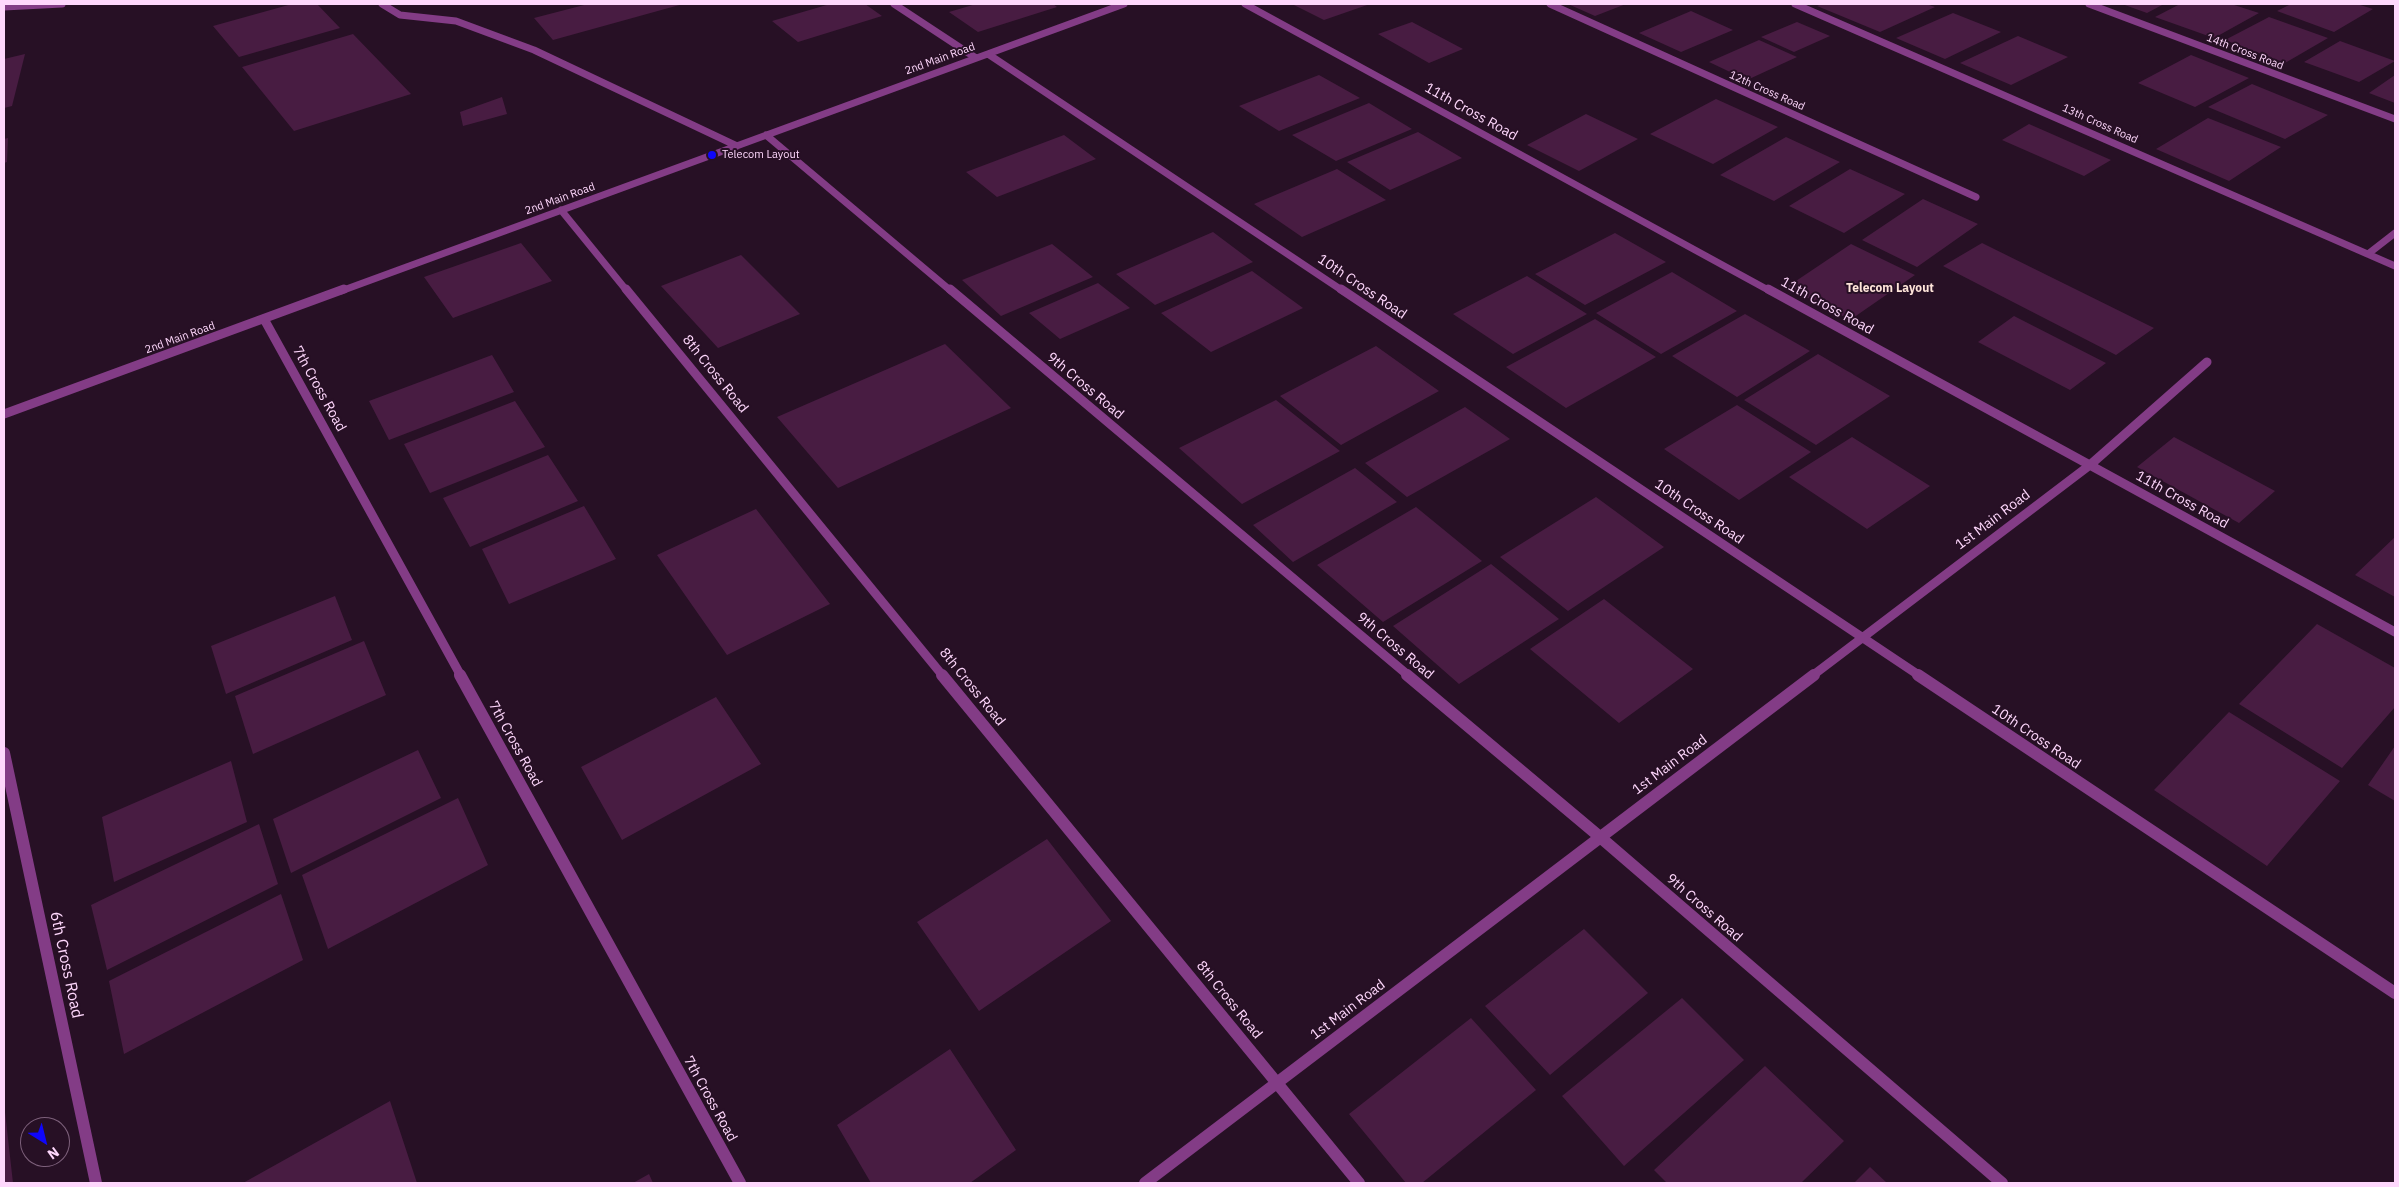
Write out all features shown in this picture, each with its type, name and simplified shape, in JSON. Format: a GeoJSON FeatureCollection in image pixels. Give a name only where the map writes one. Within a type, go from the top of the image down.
{"type":"FeatureCollection","features":[{"type":"Feature","properties":{"kind":"street"},"geometry":{"type":"LineString","coordinates":[[4,7],[62,4]]}},
{"type":"Feature","properties":{"kind":"street"},"geometry":{"type":"LineString","coordinates":[[382,4],[400,15],[456,21],[534,50],[737,146]]}},
{"type":"Feature","properties":{"kind":"street"},"geometry":{"type":"LineString","coordinates":[[894,4],[976,58]]}},
{"type":"Feature","properties":{"kind":"street","name":"2nd Main Road"},"geometry":{"type":"LineString","coordinates":[[4,414],[1124,4]]}},
{"type":"Feature","properties":{"kind":"street","name":"11th Cross Road"},"geometry":{"type":"LineString","coordinates":[[1245,4],[2395,632]]}},
{"type":"Feature","properties":{"kind":"street","name":"12th Cross Road"},"geometry":{"type":"LineString","coordinates":[[1550,4],[1976,197]]}},
{"type":"Feature","properties":{"kind":"street","name":"13th Cross Road"},"geometry":{"type":"LineString","coordinates":[[1795,4],[2395,266]]}},
{"type":"Feature","properties":{"kind":"street","name":"14th Cross Road"},"geometry":{"type":"LineString","coordinates":[[2089,4],[2395,119]]}},
{"type":"Feature","properties":{"kind":"street","name":"10th Cross Road"},"geometry":{"type":"LineString","coordinates":[[988,54],[2395,993]]}},
{"type":"Feature","properties":{"kind":"street","name":"9th Cross Road"},"geometry":{"type":"LineString","coordinates":[[766,135],[1600,837],[2002,1183]]}},
{"type":"Feature","properties":{"kind":"street","name":"8th Cross Road"},"geometry":{"type":"LineString","coordinates":[[561,210],[1359,1183]]}},
{"type":"Feature","properties":{"kind":"street"},"geometry":{"type":"LineString","coordinates":[[2368,254],[2395,232]]}},
{"type":"Feature","properties":{"kind":"street","name":"7th Cross Road"},"geometry":{"type":"LineString","coordinates":[[264,319],[740,1183]]}},
{"type":"Feature","properties":{"kind":"street","name":"1st Main Road"},"geometry":{"type":"LineString","coordinates":[[1145,1183],[2090,465],[2207,362]]}},
{"type":"Feature","properties":{"kind":"street","name":"6th Cross Road"},"geometry":{"type":"LineString","coordinates":[[4,753],[96,1183]]}},
{"type":"Feature","properties":{"kind":"building"},"geometry":{"type":"Polygon","coordinates":[[[292,4],[317,4],[340,28],[239,57],[213,26],[292,4]]]}},
{"type":"Feature","properties":{"kind":"building"},"geometry":{"type":"Polygon","coordinates":[[[588,4],[683,4],[553,40],[534,18],[588,4]]]}},
{"type":"Feature","properties":{"kind":"building"},"geometry":{"type":"Polygon","coordinates":[[[830,4],[865,4],[882,16],[798,42],[772,21],[830,4]]]}},
{"type":"Feature","properties":{"kind":"building"},"geometry":{"type":"Polygon","coordinates":[[[976,4],[1053,4],[1057,7],[978,32],[949,12],[976,4]]]}},
{"type":"Feature","properties":{"kind":"building"},"geometry":{"type":"Polygon","coordinates":[[[1292,4],[1370,4],[1324,20],[1292,4]]]}},
{"type":"Feature","properties":{"kind":"building"},"geometry":{"type":"Polygon","coordinates":[[[1568,4],[1626,4],[1595,16],[1568,4]]]}},
{"type":"Feature","properties":{"kind":"building"},"geometry":{"type":"Polygon","coordinates":[[[1822,4],[1926,4],[1935,7],[1880,32],[1817,6],[1822,4]]]}},
{"type":"Feature","properties":{"kind":"building"},"geometry":{"type":"Polygon","coordinates":[[[2122,4],[2164,4],[2147,13],[2122,4]]]}},
{"type":"Feature","properties":{"kind":"building"},"geometry":{"type":"Polygon","coordinates":[[[2180,4],[2231,4],[2259,13],[2214,38],[2155,17],[2180,4]]]}},
{"type":"Feature","properties":{"kind":"building"},"geometry":{"type":"Polygon","coordinates":[[[2291,4],[2357,4],[2373,9],[2334,32],[2277,11],[2291,4]]]}},
{"type":"Feature","properties":{"kind":"building"},"geometry":{"type":"Polygon","coordinates":[[[1691,11],[1733,30],[1681,52],[1639,33],[1691,11]]]}},
{"type":"Feature","properties":{"kind":"building"},"geometry":{"type":"Polygon","coordinates":[[[1953,13],[2001,32],[1945,59],[1896,38],[1953,13]]]}},
{"type":"Feature","properties":{"kind":"building"},"geometry":{"type":"Polygon","coordinates":[[[2269,17],[2328,38],[2285,63],[2225,40],[2269,17]]]}},
{"type":"Feature","properties":{"kind":"building"},"geometry":{"type":"Polygon","coordinates":[[[1412,22],[1463,49],[1429,63],[1378,34],[1412,22]]]}},
{"type":"Feature","properties":{"kind":"building"},"geometry":{"type":"Polygon","coordinates":[[[1797,22],[1830,36],[1794,52],[1761,37],[1797,22]]]}},
{"type":"Feature","properties":{"kind":"building"},"geometry":{"type":"Polygon","coordinates":[[[353,34],[411,94],[294,131],[242,67],[353,34]]]}},
{"type":"Feature","properties":{"kind":"building"},"geometry":{"type":"Polygon","coordinates":[[[2018,36],[2068,57],[2011,85],[1960,63],[2018,36]]]}},
{"type":"Feature","properties":{"kind":"building"},"geometry":{"type":"Polygon","coordinates":[[[1759,40],[1797,57],[1747,80],[1709,62],[1759,40]]]}},
{"type":"Feature","properties":{"kind":"building"},"geometry":{"type":"Polygon","coordinates":[[[2340,41],[2395,61],[2359,82],[2304,62],[2340,41]]]}},
{"type":"Feature","properties":{"kind":"building"},"geometry":{"type":"Polygon","coordinates":[[[25,54],[12,106],[4,108],[4,59],[25,54]]]}},
{"type":"Feature","properties":{"kind":"building"},"geometry":{"type":"Polygon","coordinates":[[[2191,55],[2249,78],[2195,107],[2138,83],[2191,55]]]}},
{"type":"Feature","properties":{"kind":"building"},"geometry":{"type":"Polygon","coordinates":[[[1319,75],[1360,98],[1279,131],[1239,106],[1319,75]]]}},
{"type":"Feature","properties":{"kind":"building"},"geometry":{"type":"Polygon","coordinates":[[[2395,75],[2395,103],[2369,93],[2395,75]]]}},
{"type":"Feature","properties":{"kind":"building"},"geometry":{"type":"Polygon","coordinates":[[[2252,84],[2328,115],[2285,139],[2208,107],[2252,84]]]}},
{"type":"Feature","properties":{"kind":"building"},"geometry":{"type":"Polygon","coordinates":[[[502,97],[507,114],[463,126],[460,112],[502,97]]]}},
{"type":"Feature","properties":{"kind":"building"},"geometry":{"type":"Polygon","coordinates":[[[1716,99],[1778,127],[1713,164],[1650,134],[1716,99]]]}},
{"type":"Feature","properties":{"kind":"building"},"geometry":{"type":"Polygon","coordinates":[[[1369,103],[1412,129],[1336,161],[1292,135],[1369,103]]]}},
{"type":"Feature","properties":{"kind":"building"},"geometry":{"type":"Polygon","coordinates":[[[1586,114],[1638,139],[1579,171],[1527,145],[1586,114]]]}},
{"type":"Feature","properties":{"kind":"building"},"geometry":{"type":"Polygon","coordinates":[[[2208,118],[2281,147],[2229,181],[2156,149],[2208,118]]]}},
{"type":"Feature","properties":{"kind":"building"},"geometry":{"type":"Polygon","coordinates":[[[2029,124],[2111,160],[2084,176],[2002,140],[2029,124]]]}},
{"type":"Feature","properties":{"kind":"building"},"geometry":{"type":"Polygon","coordinates":[[[1418,132],[1462,158],[1390,190],[1347,162],[1418,132]]]}},
{"type":"Feature","properties":{"kind":"building"},"geometry":{"type":"Polygon","coordinates":[[[1064,135],[1096,159],[997,197],[966,172],[1064,135]]]}},
{"type":"Feature","properties":{"kind":"building"},"geometry":{"type":"Polygon","coordinates":[[[1786,137],[1840,162],[1774,201],[1720,175],[1786,137]]]}},
{"type":"Feature","properties":{"kind":"building"},"geometry":{"type":"Polygon","coordinates":[[[8,138],[7,162],[4,163],[4,139],[8,138]]]}},
{"type":"Feature","properties":{"kind":"building"},"geometry":{"type":"Polygon","coordinates":[[[1337,169],[1386,200],[1302,237],[1254,204],[1337,169]]]}},
{"type":"Feature","properties":{"kind":"building"},"geometry":{"type":"Polygon","coordinates":[[[1850,169],[1905,194],[1844,233],[1789,206],[1850,169]]]}},
{"type":"Feature","properties":{"kind":"building"},"geometry":{"type":"Polygon","coordinates":[[[1923,199],[1978,224],[1917,267],[1862,240],[1923,199]]]}},
{"type":"Feature","properties":{"kind":"building"},"geometry":{"type":"Polygon","coordinates":[[[1213,232],[1253,262],[1155,305],[1116,274],[1213,232]]]}},
{"type":"Feature","properties":{"kind":"building"},"geometry":{"type":"Polygon","coordinates":[[[1615,233],[1666,262],[1585,305],[1535,274],[1615,233]]]}},
{"type":"Feature","properties":{"kind":"building"},"geometry":{"type":"Polygon","coordinates":[[[521,243],[552,281],[453,318],[424,277],[521,243]]]}},
{"type":"Feature","properties":{"kind":"building"},"geometry":{"type":"Polygon","coordinates":[[[1982,243],[2154,328],[2116,355],[1943,266],[1982,243]]]}},
{"type":"Feature","properties":{"kind":"building"},"geometry":{"type":"Polygon","coordinates":[[[1052,244],[1093,277],[1001,316],[962,280],[1052,244]]]}},
{"type":"Feature","properties":{"kind":"building"},"geometry":{"type":"Polygon","coordinates":[[[1851,244],[1915,275],[1850,320],[1787,287],[1851,244]]]}},
{"type":"Feature","properties":{"kind":"building"},"geometry":{"type":"Polygon","coordinates":[[[741,255],[800,314],[718,348],[661,286],[741,255]]]}},
{"type":"Feature","properties":{"kind":"building"},"geometry":{"type":"Polygon","coordinates":[[[1252,271],[1303,308],[1211,352],[1161,313],[1252,271]]]}},
{"type":"Feature","properties":{"kind":"building"},"geometry":{"type":"Polygon","coordinates":[[[1672,272],[1737,311],[1661,354],[1596,313],[1672,272]]]}},
{"type":"Feature","properties":{"kind":"building"},"geometry":{"type":"Polygon","coordinates":[[[1527,276],[1587,314],[1513,354],[1453,314],[1527,276]]]}},
{"type":"Feature","properties":{"kind":"building"},"geometry":{"type":"Polygon","coordinates":[[[1098,283],[1130,308],[1060,339],[1029,313],[1098,283]]]}},
{"type":"Feature","properties":{"kind":"building"},"geometry":{"type":"Polygon","coordinates":[[[1745,314],[1810,351],[1737,397],[1672,356],[1745,314]]]}},
{"type":"Feature","properties":{"kind":"building"},"geometry":{"type":"Polygon","coordinates":[[[2014,316],[2106,363],[2070,390],[1978,342],[2014,316]]]}},
{"type":"Feature","properties":{"kind":"building"},"geometry":{"type":"Polygon","coordinates":[[[1595,319],[1656,357],[1566,408],[1506,367],[1595,319]]]}},
{"type":"Feature","properties":{"kind":"building"},"geometry":{"type":"Polygon","coordinates":[[[945,344],[1011,408],[838,488],[777,417],[945,344]]]}},
{"type":"Feature","properties":{"kind":"building"},"geometry":{"type":"Polygon","coordinates":[[[1376,346],[1439,391],[1341,445],[1280,396],[1376,346]]]}},
{"type":"Feature","properties":{"kind":"building"},"geometry":{"type":"Polygon","coordinates":[[[1818,354],[1890,396],[1816,445],[1744,400],[1818,354]]]}},
{"type":"Feature","properties":{"kind":"building"},"geometry":{"type":"Polygon","coordinates":[[[492,355],[514,392],[389,440],[369,401],[492,355]]]}},
{"type":"Feature","properties":{"kind":"building"},"geometry":{"type":"Polygon","coordinates":[[[1276,400],[1340,451],[1242,504],[1179,448],[1276,400]]]}},
{"type":"Feature","properties":{"kind":"building"},"geometry":{"type":"Polygon","coordinates":[[[515,401],[545,447],[430,493],[404,444],[515,401]]]}},
{"type":"Feature","properties":{"kind":"building"},"geometry":{"type":"Polygon","coordinates":[[[1737,405],[1811,452],[1739,500],[1664,449],[1737,405]]]}},
{"type":"Feature","properties":{"kind":"building"},"geometry":{"type":"Polygon","coordinates":[[[1465,407],[1510,439],[1407,497],[1365,463],[1465,407]]]}},
{"type":"Feature","properties":{"kind":"building"},"geometry":{"type":"Polygon","coordinates":[[[1852,437],[1930,486],[1867,529],[1789,477],[1852,437]]]}},
{"type":"Feature","properties":{"kind":"building"},"geometry":{"type":"Polygon","coordinates":[[[2174,437],[2275,491],[2239,523],[2137,467],[2174,437]]]}},
{"type":"Feature","properties":{"kind":"building"},"geometry":{"type":"Polygon","coordinates":[[[548,455],[578,501],[470,547],[443,498],[548,455]]]}},
{"type":"Feature","properties":{"kind":"building"},"geometry":{"type":"Polygon","coordinates":[[[1355,468],[1397,502],[1293,562],[1253,525],[1355,468]]]}},
{"type":"Feature","properties":{"kind":"building"},"geometry":{"type":"Polygon","coordinates":[[[1596,497],[1664,547],[1568,611],[1500,557],[1596,497]]]}},
{"type":"Feature","properties":{"kind":"building"},"geometry":{"type":"Polygon","coordinates":[[[584,506],[616,559],[509,604],[482,549],[584,506]]]}},
{"type":"Feature","properties":{"kind":"building"},"geometry":{"type":"Polygon","coordinates":[[[1416,507],[1482,561],[1383,622],[1317,565],[1416,507]]]}},
{"type":"Feature","properties":{"kind":"building"},"geometry":{"type":"Polygon","coordinates":[[[756,509],[830,604],[727,655],[657,555],[756,509]]]}},
{"type":"Feature","properties":{"kind":"building"},"geometry":{"type":"Polygon","coordinates":[[[2395,537],[2395,597],[2355,575],[2395,537]]]}},
{"type":"Feature","properties":{"kind":"building"},"geometry":{"type":"Polygon","coordinates":[[[1491,564],[1559,619],[1459,684],[1393,626],[1491,564]]]}},
{"type":"Feature","properties":{"kind":"building"},"geometry":{"type":"Polygon","coordinates":[[[335,596],[352,640],[226,694],[211,646],[335,596]]]}},
{"type":"Feature","properties":{"kind":"building"},"geometry":{"type":"Polygon","coordinates":[[[1604,599],[1693,669],[1619,723],[1530,649],[1604,599]]]}},
{"type":"Feature","properties":{"kind":"building"},"geometry":{"type":"Polygon","coordinates":[[[2317,624],[2395,668],[2395,707],[2342,768],[2239,704],[2317,624]]]}},
{"type":"Feature","properties":{"kind":"building"},"geometry":{"type":"Polygon","coordinates":[[[364,641],[386,695],[253,754],[235,696],[364,641]]]}},
{"type":"Feature","properties":{"kind":"building"},"geometry":{"type":"Polygon","coordinates":[[[716,697],[761,764],[622,840],[581,767],[716,697]]]}},
{"type":"Feature","properties":{"kind":"building"},"geometry":{"type":"Polygon","coordinates":[[[2229,712],[2340,781],[2267,866],[2154,790],[2229,712]]]}},
{"type":"Feature","properties":{"kind":"building"},"geometry":{"type":"Polygon","coordinates":[[[2395,746],[2395,801],[2368,785],[2395,746]]]}},
{"type":"Feature","properties":{"kind":"building"},"geometry":{"type":"Polygon","coordinates":[[[418,750],[441,798],[291,873],[273,819],[418,750]]]}},
{"type":"Feature","properties":{"kind":"building"},"geometry":{"type":"Polygon","coordinates":[[[231,761],[247,822],[114,882],[102,817],[231,761]]]}},
{"type":"Feature","properties":{"kind":"building"},"geometry":{"type":"Polygon","coordinates":[[[458,798],[488,865],[328,949],[302,875],[458,798]]]}},
{"type":"Feature","properties":{"kind":"building"},"geometry":{"type":"Polygon","coordinates":[[[259,824],[278,884],[107,970],[91,905],[259,824]]]}},
{"type":"Feature","properties":{"kind":"building"},"geometry":{"type":"Polygon","coordinates":[[[1047,839],[1111,921],[979,1011],[917,922],[1047,839]]]}},
{"type":"Feature","properties":{"kind":"building"},"geometry":{"type":"Polygon","coordinates":[[[281,894],[303,960],[124,1054],[109,981],[281,894]]]}},
{"type":"Feature","properties":{"kind":"building"},"geometry":{"type":"Polygon","coordinates":[[[1584,929],[1648,993],[1550,1075],[1485,1006],[1584,929]]]}},
{"type":"Feature","properties":{"kind":"building"},"geometry":{"type":"Polygon","coordinates":[[[1682,998],[1744,1060],[1624,1166],[1562,1096],[1682,998]]]}},
{"type":"Feature","properties":{"kind":"building"},"geometry":{"type":"Polygon","coordinates":[[[1471,1018],[1536,1090],[1422,1183],[1406,1183],[1349,1114],[1471,1018]]]}},
{"type":"Feature","properties":{"kind":"building"},"geometry":{"type":"Polygon","coordinates":[[[950,1049],[1016,1150],[970,1183],[871,1183],[837,1125],[950,1049]]]}},
{"type":"Feature","properties":{"kind":"building"},"geometry":{"type":"Polygon","coordinates":[[[1765,1066],[1844,1141],[1801,1183],[1667,1183],[1654,1170],[1765,1066]]]}},
{"type":"Feature","properties":{"kind":"building"},"geometry":{"type":"Polygon","coordinates":[[[390,1101],[417,1183],[243,1183],[390,1101]]]}},
{"type":"Feature","properties":{"kind":"building"},"geometry":{"type":"Polygon","coordinates":[[[5,1112],[13,1183],[4,1183],[5,1112]]]}},
{"type":"Feature","properties":{"kind":"building"},"geometry":{"type":"Polygon","coordinates":[[[1870,1167],[1887,1183],[1854,1183],[1870,1167]]]}},
{"type":"Feature","properties":{"kind":"building"},"geometry":{"type":"Polygon","coordinates":[[[649,1174],[653,1183],[633,1183],[649,1174]]]}},
{"type":"Feature","properties":{"kind":"place","name":"Telecom Layout"},"geometry":{"type":"Point","coordinates":[712,155]}},
{"type":"Feature","properties":{"kind":"district","name":"Telecom Layout"},"geometry":{"type":"Point","coordinates":[1890,289]}}]}
